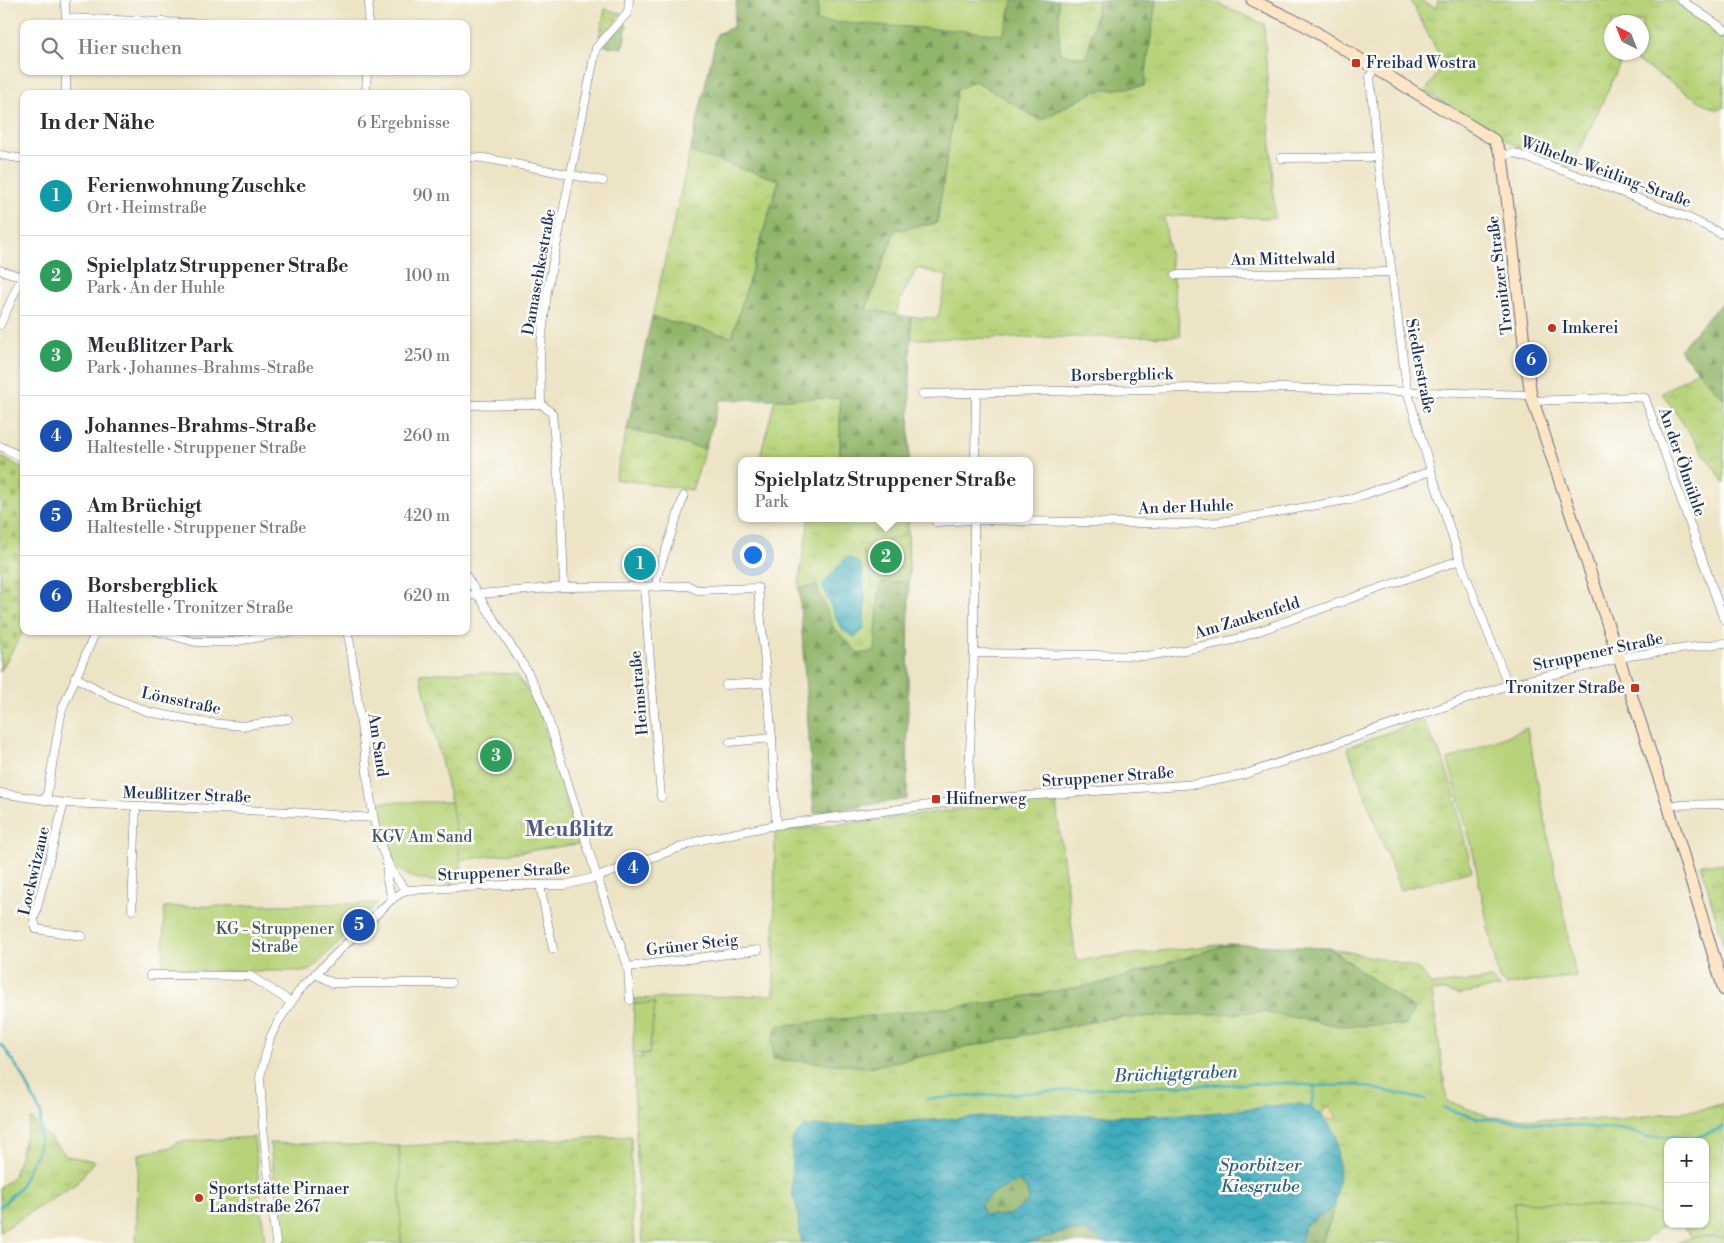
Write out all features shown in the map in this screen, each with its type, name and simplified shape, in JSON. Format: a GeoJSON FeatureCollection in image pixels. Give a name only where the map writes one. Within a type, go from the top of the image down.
{"type":"FeatureCollection","features":[{"type":"Feature","properties":{"kind":"street"},"geometry":{"type":"LineString","coordinates":[[65,0],[66,20]]}},
{"type":"Feature","properties":{"kind":"street"},"geometry":{"type":"LineString","coordinates":[[368,20],[369,0]]}},
{"type":"Feature","properties":{"kind":"street","name":"Damaschkestraße"},"geometry":{"type":"LineString","coordinates":[[541,404],[540,353],[546,292],[596,48],[628,12],[629,0]]}},
{"type":"Feature","properties":{"kind":"street","name":"Wilhelm-Weitling-Straße"},"geometry":{"type":"LineString","coordinates":[[1252,0],[1304,25],[1494,140],[1502,156],[1514,153],[1587,178],[1691,219],[1724,235]]}},
{"type":"Feature","properties":{"kind":"street"},"geometry":{"type":"LineString","coordinates":[[1681,0],[1724,29]]}},
{"type":"Feature","properties":{"kind":"street","name":"Siedlerstraße"},"geometry":{"type":"LineString","coordinates":[[1375,69],[1370,76],[1377,157],[1407,390],[1460,560],[1508,685]]}},
{"type":"Feature","properties":{"kind":"street"},"geometry":{"type":"LineString","coordinates":[[66,75],[66,90]]}},
{"type":"Feature","properties":{"kind":"street"},"geometry":{"type":"LineString","coordinates":[[366,90],[367,75]]}},
{"type":"Feature","properties":{"kind":"street"},"geometry":{"type":"LineString","coordinates":[[0,155],[20,158]]}},
{"type":"Feature","properties":{"kind":"street","name":"Tronitzer Straße"},"geometry":{"type":"LineString","coordinates":[[1502,156],[1532,398],[1668,806],[1724,990]]}},
{"type":"Feature","properties":{"kind":"street"},"geometry":{"type":"LineString","coordinates":[[470,157],[484,158],[603,181]]}},
{"type":"Feature","properties":{"kind":"street"},"geometry":{"type":"LineString","coordinates":[[1281,158],[1377,157]]}},
{"type":"Feature","properties":{"kind":"street"},"geometry":{"type":"LineString","coordinates":[[0,270],[20,274]]}},
{"type":"Feature","properties":{"kind":"street","name":"Am Mittelwald"},"geometry":{"type":"LineString","coordinates":[[1176,275],[1391,272]]}},
{"type":"Feature","properties":{"kind":"street"},"geometry":{"type":"LineString","coordinates":[[0,325],[20,282]]}},
{"type":"Feature","properties":{"kind":"street","name":"Borsbergblick"},"geometry":{"type":"LineString","coordinates":[[922,394],[1242,386],[1407,390],[1532,398],[1645,398]]}},
{"type":"Feature","properties":{"kind":"street"},"geometry":{"type":"LineString","coordinates":[[975,457],[976,393]]}},
{"type":"Feature","properties":{"kind":"street","name":"An der Ölmühle"},"geometry":{"type":"LineString","coordinates":[[1645,398],[1724,620]]}},
{"type":"Feature","properties":{"kind":"street"},"geometry":{"type":"LineString","coordinates":[[470,405],[541,404],[552,413],[561,506],[564,587]]}},
{"type":"Feature","properties":{"kind":"street"},"geometry":{"type":"LineString","coordinates":[[0,446],[20,456]]}},
{"type":"Feature","properties":{"kind":"street","name":"An der Huhle"},"geometry":{"type":"LineString","coordinates":[[1033,520],[1186,524],[1221,522],[1352,499],[1431,471]]}},
{"type":"Feature","properties":{"kind":"street"},"geometry":{"type":"LineString","coordinates":[[656,587],[657,576],[684,496]]}},
{"type":"Feature","properties":{"kind":"street"},"geometry":{"type":"LineString","coordinates":[[968,800],[974,653],[974,522]]}},
{"type":"Feature","properties":{"kind":"street","name":"Am Zaukenfeld"},"geometry":{"type":"LineString","coordinates":[[974,653],[1147,656],[1184,650],[1233,640],[1460,560]]}},
{"type":"Feature","properties":{"kind":"street"},"geometry":{"type":"LineString","coordinates":[[470,582],[527,671],[544,706],[597,876],[628,967],[630,1000]]}},
{"type":"Feature","properties":{"kind":"street"},"geometry":{"type":"LineString","coordinates":[[470,595],[564,587],[644,588],[689,586],[696,590],[758,588],[772,738],[776,826]]}},
{"type":"Feature","properties":{"kind":"street","name":"Heimstraße"},"geometry":{"type":"LineString","coordinates":[[644,588],[661,797]]}},
{"type":"Feature","properties":{"kind":"street"},"geometry":{"type":"LineString","coordinates":[[46,800],[62,709],[94,635]]}},
{"type":"Feature","properties":{"kind":"street"},"geometry":{"type":"LineString","coordinates":[[170,635],[195,642],[232,642],[246,635],[277,635]]}},
{"type":"Feature","properties":{"kind":"street","name":"Am Sand"},"geometry":{"type":"LineString","coordinates":[[348,635],[374,818],[387,862],[397,880],[406,890]]}},
{"type":"Feature","properties":{"kind":"street","name":"Struppener Straße"},"geometry":{"type":"LineString","coordinates":[[406,890],[565,885],[597,876],[701,840],[776,826],[968,800],[1197,784],[1224,779],[1243,775],[1508,685],[1619,658],[1724,643]]}},
{"type":"Feature","properties":{"kind":"street","name":"Lönsstraße"},"geometry":{"type":"LineString","coordinates":[[75,676],[113,698],[158,713],[201,722],[243,726],[288,719]]}},
{"type":"Feature","properties":{"kind":"street"},"geometry":{"type":"LineString","coordinates":[[726,685],[767,683]]}},
{"type":"Feature","properties":{"kind":"street"},"geometry":{"type":"LineString","coordinates":[[730,742],[772,738]]}},
{"type":"Feature","properties":{"kind":"street","name":"Meußlitzer Straße"},"geometry":{"type":"LineString","coordinates":[[0,793],[64,803],[291,812],[374,818]]}},
{"type":"Feature","properties":{"kind":"street","name":"Lockwitzaue"},"geometry":{"type":"LineString","coordinates":[[64,803],[34,919],[36,930],[82,936]]}},
{"type":"Feature","properties":{"kind":"street"},"geometry":{"type":"LineString","coordinates":[[1668,806],[1724,804]]}},
{"type":"Feature","properties":{"kind":"street"},"geometry":{"type":"LineString","coordinates":[[132,910],[136,807]]}},
{"type":"Feature","properties":{"kind":"street","name":"Am Sand"},"geometry":{"type":"LineString","coordinates":[[387,862],[387,880],[392,899]]}},
{"type":"Feature","properties":{"kind":"street"},"geometry":{"type":"LineString","coordinates":[[540,885],[553,949]]}},
{"type":"Feature","properties":{"kind":"street"},"geometry":{"type":"LineString","coordinates":[[276,1243],[263,1127],[260,1078],[270,1038],[291,1002],[315,974],[392,899],[406,890]]}},
{"type":"Feature","properties":{"kind":"street","name":"Grüner Steig"},"geometry":{"type":"LineString","coordinates":[[628,967],[758,950]]}},
{"type":"Feature","properties":{"kind":"street"},"geometry":{"type":"LineString","coordinates":[[315,974],[333,983],[450,983]]}},
{"type":"Feature","properties":{"kind":"street"},"geometry":{"type":"LineString","coordinates":[[150,975],[250,976],[291,1002]]}},
{"type":"Feature","properties":{"kind":"green space"},"geometry":{"type":"Polygon","coordinates":[[[737,0],[819,0],[817,21],[1003,35],[1013,0],[1058,0],[1060,54],[1087,58],[1099,0],[1156,0],[1144,86],[1095,91],[1040,120],[975,81],[957,90],[937,223],[895,230],[866,309],[911,317],[909,457],[839,457],[840,398],[720,400],[705,449],[627,429],[652,317],[732,337],[779,180],[690,152],[717,34],[733,27],[737,0]]]}},
{"type":"Feature","properties":{"kind":"green space"},"geometry":{"type":"Polygon","coordinates":[[[819,0],[1013,0],[1003,35],[817,21],[819,0]]]}},
{"type":"Feature","properties":{"kind":"green space"},"geometry":{"type":"Polygon","coordinates":[[[1058,0],[1099,0],[1087,58],[1060,55],[1058,0]]]}},
{"type":"Feature","properties":{"kind":"green space"},"geometry":{"type":"Polygon","coordinates":[[[1156,0],[1210,0],[1264,24],[1275,218],[1164,216],[1181,336],[912,339],[911,317],[938,318],[947,276],[917,268],[901,298],[896,314],[866,310],[895,230],[937,223],[957,89],[975,81],[1041,120],[1095,91],[1144,86],[1156,0]]]}},
{"type":"Feature","properties":{"kind":"green space"},"geometry":{"type":"Polygon","coordinates":[[[1410,0],[1419,0],[1436,8],[1438,0],[1673,0],[1724,34],[1724,108],[1717,110],[1636,60],[1649,60],[1649,15],[1604,15],[1604,60],[1622,60],[1572,168],[1518,147],[1425,92],[1444,64],[1410,0]]]}},
{"type":"Feature","properties":{"kind":"green space"},"geometry":{"type":"Polygon","coordinates":[[[605,9],[622,13],[601,38],[599,37],[605,9]]]}},
{"type":"Feature","properties":{"kind":"green space"},"geometry":{"type":"Polygon","coordinates":[[[622,22],[627,25],[623,48],[605,46],[604,44],[622,22]]]}},
{"type":"Feature","properties":{"kind":"green space"},"geometry":{"type":"Polygon","coordinates":[[[690,152],[779,179],[732,337],[652,317],[690,152]]]}},
{"type":"Feature","properties":{"kind":"green space"},"geometry":{"type":"Polygon","coordinates":[[[1724,300],[1724,399],[1679,350],[1724,300]]]}},
{"type":"Feature","properties":{"kind":"green space"},"geometry":{"type":"Polygon","coordinates":[[[1699,370],[1724,399],[1724,483],[1662,393],[1699,370]]]}},
{"type":"Feature","properties":{"kind":"green space"},"geometry":{"type":"Polygon","coordinates":[[[840,398],[839,457],[760,457],[775,399],[840,398]]]}},
{"type":"Feature","properties":{"kind":"green space"},"geometry":{"type":"Polygon","coordinates":[[[627,429],[705,449],[692,490],[615,479],[627,429]]]}},
{"type":"Feature","properties":{"kind":"green space"},"geometry":{"type":"Polygon","coordinates":[[[0,456],[20,467],[21,635],[0,672],[0,456]]]}},
{"type":"Feature","properties":{"kind":"green space"},"geometry":{"type":"Polygon","coordinates":[[[808,522],[908,522],[909,581],[880,583],[875,652],[859,654],[833,627],[817,586],[799,588],[808,522]]]}},
{"type":"Feature","properties":{"kind":"green space"},"geometry":{"type":"Polygon","coordinates":[[[908,534],[909,581],[880,583],[872,590],[871,575],[862,549],[908,534]]]}},
{"type":"Feature","properties":{"kind":"green space"},"geometry":{"type":"Polygon","coordinates":[[[909,581],[907,799],[814,813],[799,588],[817,586],[833,627],[859,654],[875,651],[880,583],[909,581]]]}},
{"type":"Feature","properties":{"kind":"green space"},"geometry":{"type":"Polygon","coordinates":[[[459,672],[517,674],[539,710],[579,844],[460,860],[451,802],[420,674],[459,672]]]}},
{"type":"Feature","properties":{"kind":"green space"},"geometry":{"type":"Polygon","coordinates":[[[1423,720],[1444,762],[1453,790],[1472,871],[1400,890],[1347,747],[1423,720]]]}},
{"type":"Feature","properties":{"kind":"green space"},"geometry":{"type":"Polygon","coordinates":[[[1527,728],[1576,976],[1507,985],[1499,980],[1471,843],[1448,760],[1527,728]]]}},
{"type":"Feature","properties":{"kind":"green space","name":"KGV Am Sand"},"geometry":{"type":"Polygon","coordinates":[[[379,802],[451,802],[462,871],[452,872],[453,883],[415,878],[395,866],[379,802]]]}},
{"type":"Feature","properties":{"kind":"green space"},"geometry":{"type":"Polygon","coordinates":[[[1056,802],[1076,960],[1229,944],[1107,982],[988,1003],[869,1067],[1110,1018],[1264,1012],[1340,1026],[1414,1009],[1330,948],[1405,964],[1420,970],[1431,985],[1492,979],[1501,988],[1484,989],[1460,995],[1445,991],[1432,991],[1447,1101],[1491,1117],[1609,1120],[1704,1109],[1724,1103],[1724,1237],[1692,1237],[1684,1228],[1709,1228],[1709,1138],[1664,1138],[1664,1215],[1611,1207],[1514,1202],[1515,1243],[1322,1243],[1335,1207],[1336,1135],[1325,1120],[1335,1118],[1328,1107],[1321,1113],[1299,1103],[1212,1113],[1130,1116],[792,1193],[802,1243],[643,1243],[638,1184],[633,1057],[643,1058],[641,1054],[649,1054],[655,1003],[634,1004],[633,999],[774,995],[775,832],[971,808],[1056,802]]]}},
{"type":"Feature","properties":{"kind":"green space"},"geometry":{"type":"Polygon","coordinates":[[[1701,864],[1724,864],[1724,947],[1701,864]]]}},
{"type":"Feature","properties":{"kind":"green space","name":"KG - Struppener Straße"},"geometry":{"type":"Polygon","coordinates":[[[378,903],[309,971],[163,971],[164,907],[378,903]]]}},
{"type":"Feature","properties":{"kind":"green space"},"geometry":{"type":"Polygon","coordinates":[[[1229,944],[1329,948],[1414,1009],[1406,1025],[1340,1026],[1264,1012],[1110,1018],[869,1067],[773,1059],[772,1041],[777,1026],[988,1003],[1107,982],[1229,944]]]}},
{"type":"Feature","properties":{"kind":"green space"},"geometry":{"type":"Polygon","coordinates":[[[655,1003],[649,1054],[633,1054],[634,1004],[655,1003]]]}},
{"type":"Feature","properties":{"kind":"green space"},"geometry":{"type":"Polygon","coordinates":[[[31,1118],[67,1156],[94,1161],[77,1183],[0,1232],[0,1187],[14,1176],[31,1118]]]}},
{"type":"Feature","properties":{"kind":"green space"},"geometry":{"type":"Polygon","coordinates":[[[631,1136],[632,1220],[635,1243],[401,1243],[399,1146],[631,1136]]]}},
{"type":"Feature","properties":{"kind":"green space","name":"Sportstätte Pirnaer Landstraße 267"},"geometry":{"type":"Polygon","coordinates":[[[254,1137],[265,1243],[136,1243],[139,1154],[171,1147],[178,1142],[254,1137]]]}},
{"type":"Feature","properties":{"kind":"green space"},"geometry":{"type":"Polygon","coordinates":[[[270,1143],[399,1146],[401,1243],[282,1243],[270,1143]]]}},
{"type":"Feature","properties":{"kind":"green space"},"geometry":{"type":"Polygon","coordinates":[[[1018,1181],[1026,1187],[1029,1200],[1024,1206],[1013,1213],[1003,1215],[983,1214],[981,1204],[993,1193],[1018,1181]]]}},
{"type":"Feature","properties":{"kind":"green space"},"geometry":{"type":"Polygon","coordinates":[[[1514,1202],[1630,1209],[1664,1215],[1664,1225],[1642,1243],[1515,1243],[1514,1202]]]}},
{"type":"Feature","properties":{"kind":"green space"},"geometry":{"type":"Polygon","coordinates":[[[1335,1207],[1322,1243],[1300,1243],[1305,1225],[1335,1207]]]}},
{"type":"Feature","properties":{"kind":"green space"},"geometry":{"type":"Polygon","coordinates":[[[1081,1230],[1096,1236],[1101,1243],[1027,1243],[1068,1231],[1081,1230]]]}},
{"type":"Feature","properties":{"kind":"green space"},"geometry":{"type":"Polygon","coordinates":[[[1692,1237],[1724,1237],[1724,1243],[1677,1243],[1692,1237]]]}},
{"type":"Feature","properties":{"kind":"sand"},"geometry":{"type":"Polygon","coordinates":[[[1328,1107],[1336,1114],[1336,1118],[1325,1120],[1321,1113],[1328,1107]]]}},
{"type":"Feature","properties":{"kind":"water"},"geometry":{"type":"Polygon","coordinates":[[[849,557],[861,565],[865,593],[864,629],[856,637],[849,634],[839,624],[823,588],[823,584],[844,560],[849,557]]]}},
{"type":"Feature","properties":{"kind":"water","name":"Sporbitzer Kiesgrube"},"geometry":{"type":"Polygon","coordinates":[[[1299,1103],[1321,1113],[1336,1135],[1339,1174],[1335,1207],[1305,1225],[1300,1243],[1101,1243],[1096,1236],[1081,1230],[1068,1231],[1027,1243],[901,1243],[898,1240],[880,1238],[876,1243],[802,1243],[798,1223],[799,1212],[792,1193],[792,1139],[804,1127],[1038,1114],[1130,1116],[1212,1113],[1299,1103]],[[1018,1181],[993,1193],[981,1204],[983,1214],[1003,1216],[1019,1210],[1029,1200],[1026,1187],[1018,1181]]]}},
{"type":"Feature","properties":{"kind":"waterway"},"geometry":{"type":"LineString","coordinates":[[0,1044],[23,1076],[41,1114],[39,1148],[19,1188],[0,1207]]}},
{"type":"Feature","properties":{"kind":"waterway","name":"Brüchigtgraben"},"geometry":{"type":"LineString","coordinates":[[926,1099],[1122,1087],[1289,1083],[1314,1086],[1358,1085],[1426,1100]]}},
{"type":"Feature","properties":{"kind":"waterway"},"geometry":{"type":"LineString","coordinates":[[1310,1108],[1314,1096],[1314,1086]]}},
{"type":"Feature","properties":{"kind":"waterway","name":"Brüchigtgraben"},"geometry":{"type":"LineString","coordinates":[[1443,1108],[1477,1118],[1626,1130],[1648,1137],[1672,1136],[1695,1138],[1724,1127]]}},
{"type":"Feature","properties":{"kind":"place","name":"Freibad Wostra"},"geometry":{"type":"Point","coordinates":[1356,63]}},
{"type":"Feature","properties":{"kind":"place","name":"Imkerei"},"geometry":{"type":"Point","coordinates":[1552,328]}},
{"type":"Feature","properties":{"kind":"place","name":"Borsbergblick"},"geometry":{"type":"Point","coordinates":[1531,360]}},
{"type":"Feature","properties":{"kind":"place","name":"Spielplatz Struppener Straße"},"geometry":{"type":"Point","coordinates":[886,557]}},
{"type":"Feature","properties":{"kind":"place","name":"Ferienwohnung Zuschke"},"geometry":{"type":"Point","coordinates":[640,564]}},
{"type":"Feature","properties":{"kind":"place","name":"Tronitzer Straße"},"geometry":{"type":"Point","coordinates":[1635,688]}},
{"type":"Feature","properties":{"kind":"place","name":"Meußlitzer Park"},"geometry":{"type":"Point","coordinates":[496,756]}},
{"type":"Feature","properties":{"kind":"place","name":"Hüfnerweg"},"geometry":{"type":"Point","coordinates":[936,799]}},
{"type":"Feature","properties":{"kind":"place","name":"Johannes-Brahms-Straße"},"geometry":{"type":"Point","coordinates":[633,868]}},
{"type":"Feature","properties":{"kind":"place","name":"Am Brüchigt"},"geometry":{"type":"Point","coordinates":[359,925]}},
{"type":"Feature","properties":{"kind":"place","name":"Sportstätte Pirnaer Landstraße 267"},"geometry":{"type":"Point","coordinates":[199,1198]}},
{"type":"Feature","properties":{"kind":"district","name":"Meußlitz"},"geometry":{"type":"Point","coordinates":[569,830]}}]}
